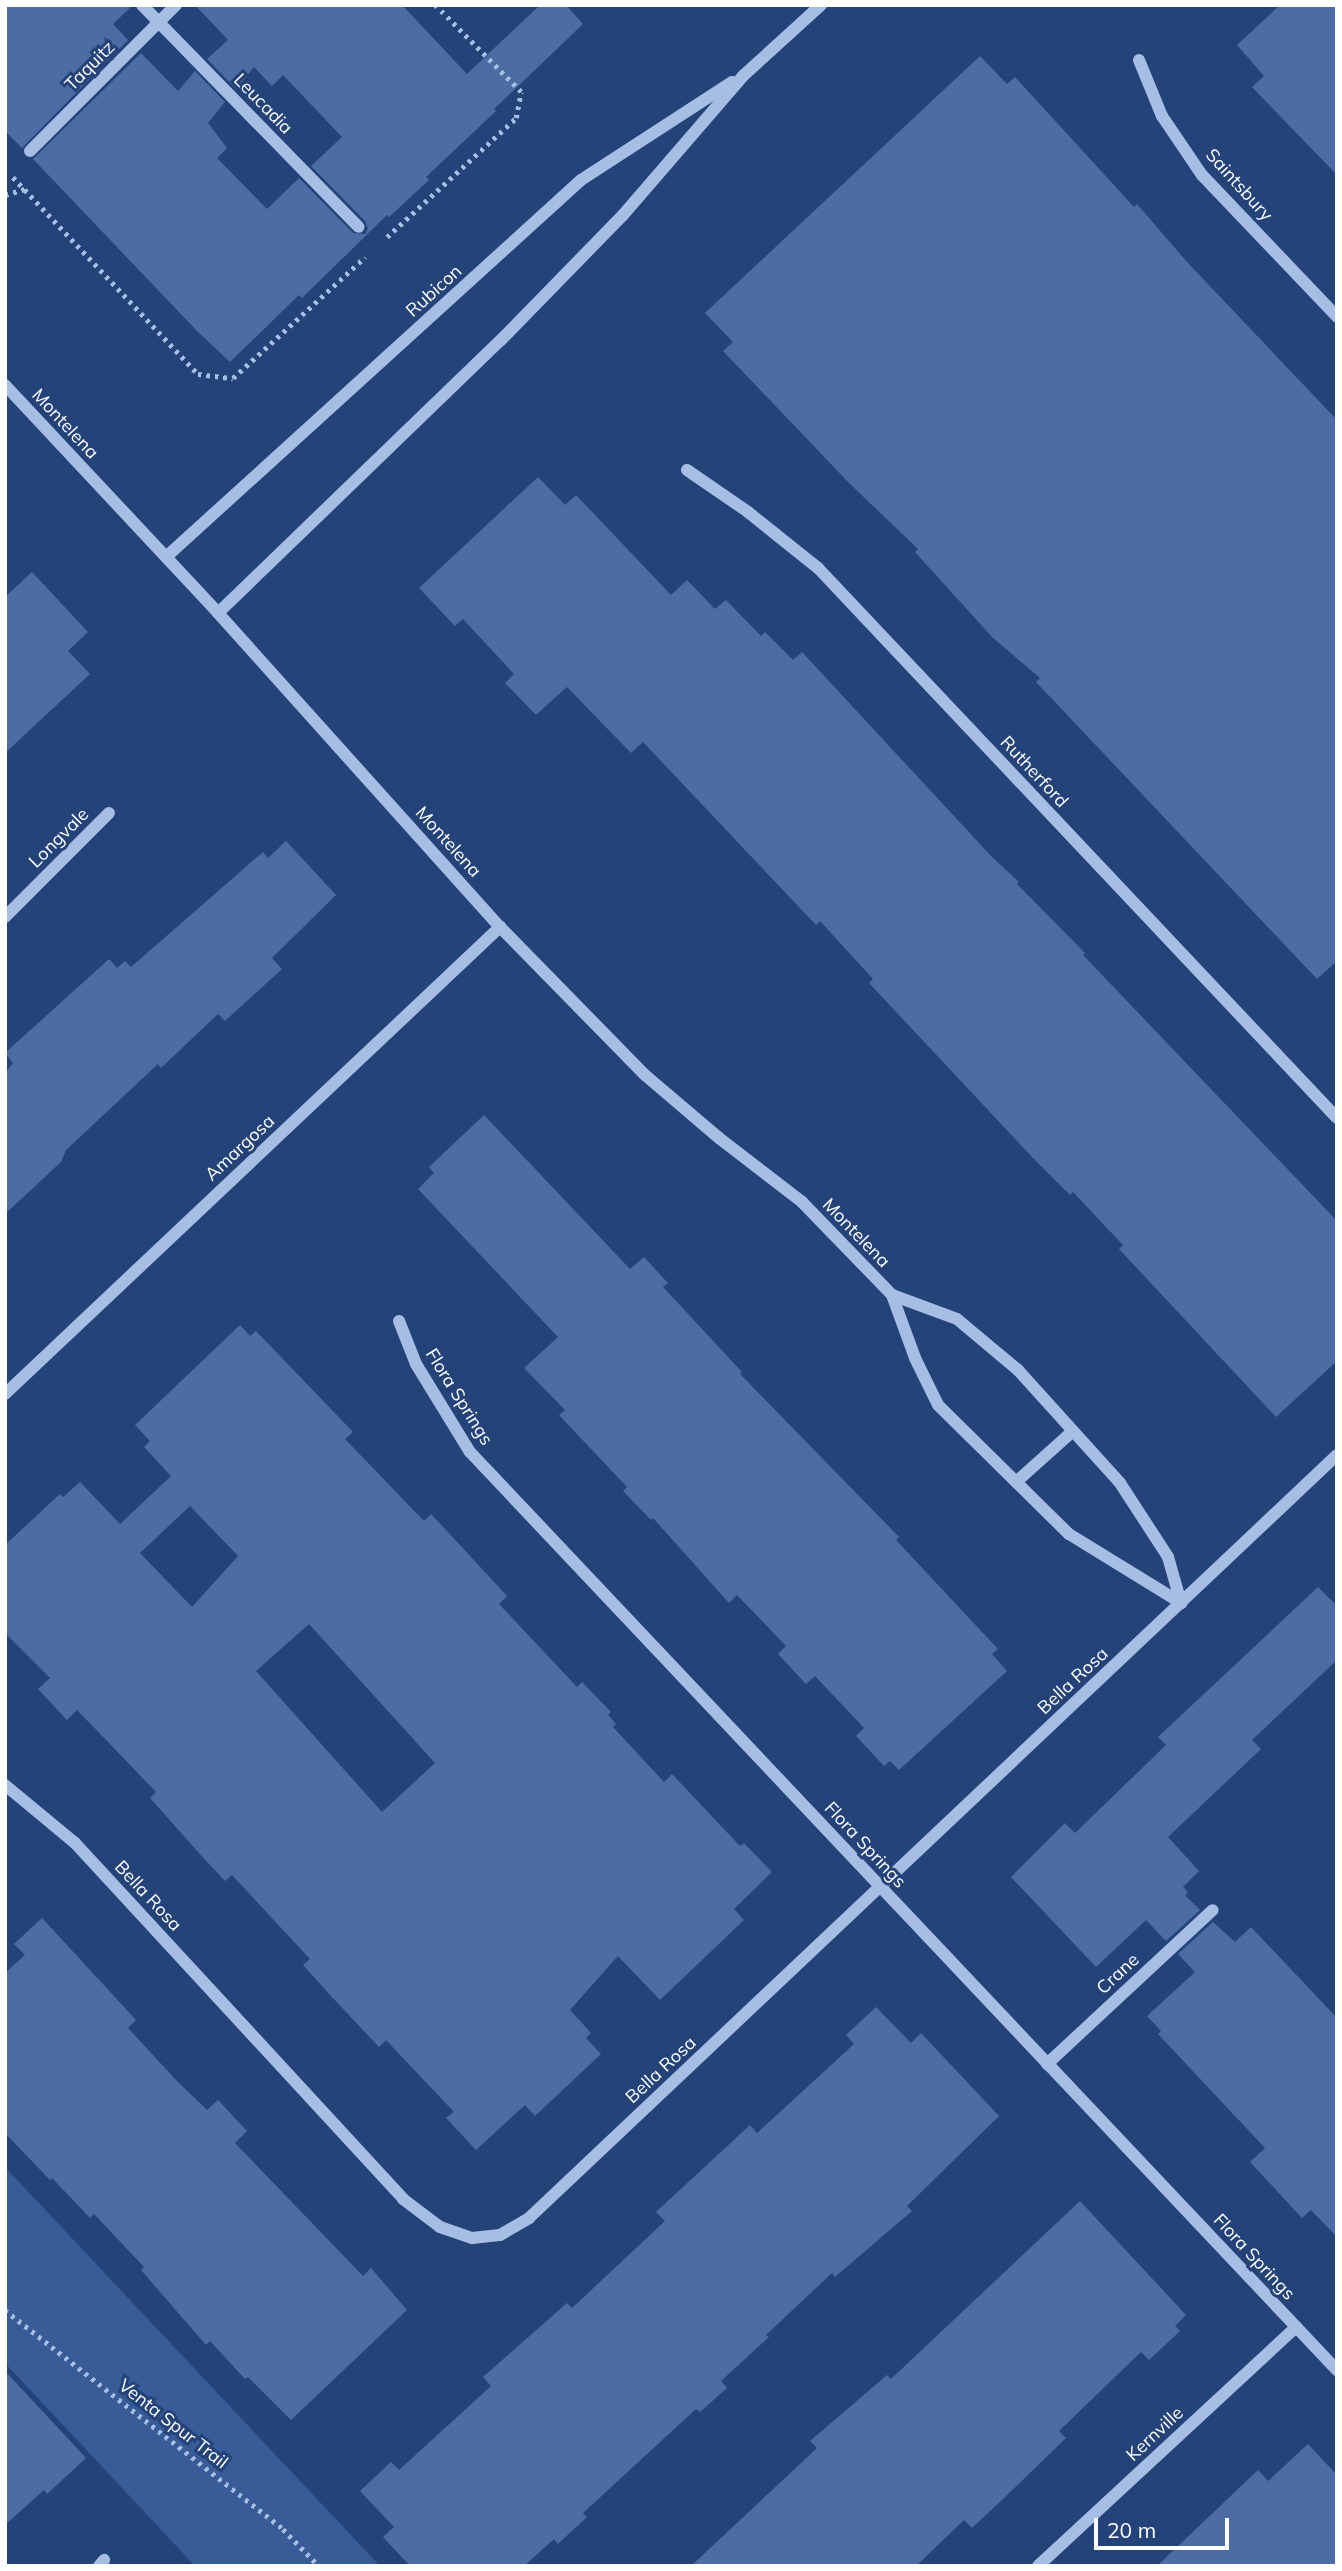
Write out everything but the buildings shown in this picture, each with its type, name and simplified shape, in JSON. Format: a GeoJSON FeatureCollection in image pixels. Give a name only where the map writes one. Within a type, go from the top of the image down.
{"type":"FeatureCollection","features":[{"type":"Feature","properties":{"kind":"street","name":"Leucadia"},"geometry":{"type":"LineString","coordinates":[[142,5],[359,227]]}},
{"type":"Feature","properties":{"kind":"street","name":"Taquitz"},"geometry":{"type":"LineString","coordinates":[[30,151],[176,5]]}},
{"type":"Feature","properties":{"kind":"street","name":"Rubicon"},"geometry":{"type":"LineString","coordinates":[[218,613],[500,340],[623,215],[744,75],[821,5]]}},
{"type":"Feature","properties":{"kind":"street","name":"Saintsbury"},"geometry":{"type":"LineString","coordinates":[[1139,60],[1162,116],[1202,174],[1337,317]]}},
{"type":"Feature","properties":{"kind":"street","name":"Rubicon"},"geometry":{"type":"LineString","coordinates":[[166,557],[581,180],[744,75]]}},
{"type":"Feature","properties":{"kind":"street","name":"Montelena"},"geometry":{"type":"LineString","coordinates":[[5,385],[218,613],[500,927],[645,1075],[719,1138],[802,1202],[892,1294],[957,1319],[1018,1370],[1120,1483],[1168,1557],[1181,1603]]}},
{"type":"Feature","properties":{"kind":"street","name":"Rutherford"},"geometry":{"type":"LineString","coordinates":[[687,470],[748,512],[818,569],[1337,1118]]}},
{"type":"Feature","properties":{"kind":"street","name":"Longvale"},"geometry":{"type":"LineString","coordinates":[[5,917],[108,813]]}},
{"type":"Feature","properties":{"kind":"street","name":"Amargosa"},"geometry":{"type":"LineString","coordinates":[[5,1394],[500,927]]}},
{"type":"Feature","properties":{"kind":"street","name":"Montelena"},"geometry":{"type":"LineString","coordinates":[[892,1294],[915,1358],[938,1405],[1069,1534],[1181,1603]]}},
{"type":"Feature","properties":{"kind":"street","name":"Flora Springs"},"geometry":{"type":"LineString","coordinates":[[399,1321],[416,1364],[470,1452],[1337,2370]]}},
{"type":"Feature","properties":{"kind":"street"},"geometry":{"type":"LineString","coordinates":[[1016,1482],[1073,1431]]}},
{"type":"Feature","properties":{"kind":"street","name":"Bella Rosa"},"geometry":{"type":"LineString","coordinates":[[5,1785],[75,1843],[403,2200],[440,2227],[472,2238],[500,2235],[529,2218],[1337,1455]]}},
{"type":"Feature","properties":{"kind":"street","name":"Crane"},"geometry":{"type":"LineString","coordinates":[[1048,2064],[1213,1910]]}},
{"type":"Feature","properties":{"kind":"street","name":"Kernville"},"geometry":{"type":"LineString","coordinates":[[1038,2566],[1296,2327]]}},
{"type":"Feature","properties":{"kind":"path"},"geometry":{"type":"LineString","coordinates":[[377,246],[516,118],[521,92],[435,5]]}},
{"type":"Feature","properties":{"kind":"path"},"geometry":{"type":"LineString","coordinates":[[5,168],[198,374],[233,378],[367,256]]}},
{"type":"Feature","properties":{"kind":"path"},"geometry":{"type":"LineString","coordinates":[[5,195],[24,189]]}},
{"type":"Feature","properties":{"kind":"path","name":"Venta Spur Trail"},"geometry":{"type":"LineString","coordinates":[[5,2310],[284,2529],[319,2566]]}},
{"type":"Feature","properties":{"kind":"shaded area"},"geometry":{"type":"Polygon","coordinates":[[[5,2167],[380,2566],[195,2566],[5,2363],[5,2167]]]}}]}
